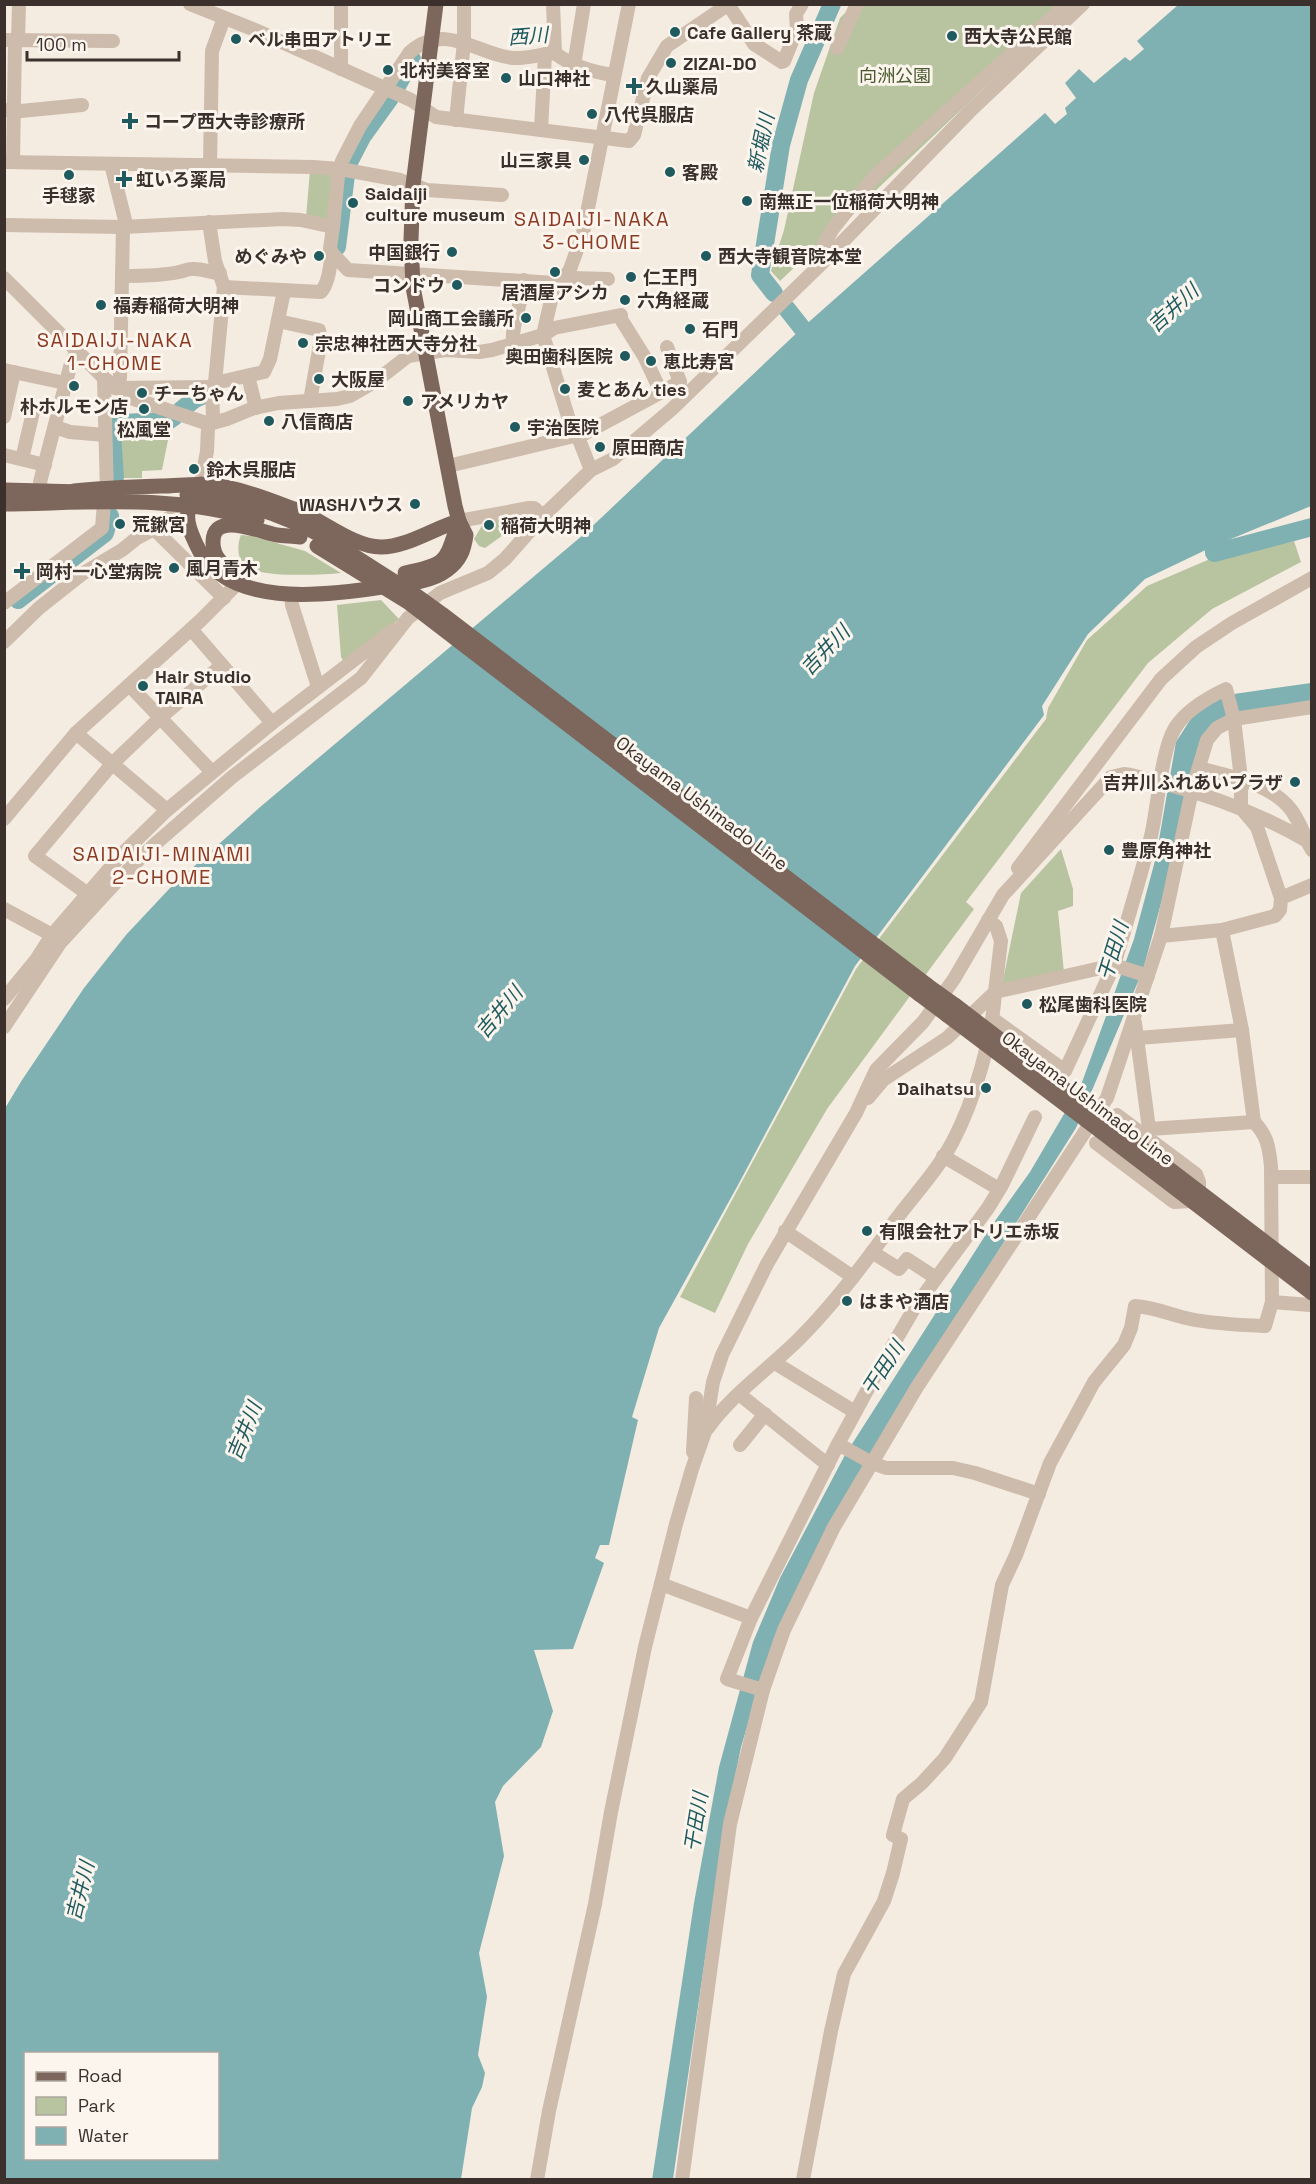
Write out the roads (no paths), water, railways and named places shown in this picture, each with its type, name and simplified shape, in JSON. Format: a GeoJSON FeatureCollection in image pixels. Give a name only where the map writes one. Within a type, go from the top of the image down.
{"type":"FeatureCollection","features":[{"type":"Feature","properties":{"kind":"main road"},"geometry":{"type":"LineString","coordinates":[[196,495],[188,514],[189,525],[199,552],[214,570],[236,585],[291,594],[363,590],[419,581],[439,575],[461,556],[466,535],[459,521],[412,274],[412,185],[436,4]]}},
{"type":"Feature","properties":{"kind":"main road","name":"Okayama Ushimado Line"},"geometry":{"type":"LineString","coordinates":[[7,497],[42,491],[74,492],[106,494],[162,503],[196,495],[240,504],[305,526],[322,542],[408,602],[1092,1117],[1271,1255],[1311,1293]]}},
{"type":"Feature","properties":{"kind":"main road"},"geometry":{"type":"LineString","coordinates":[[106,494],[196,495],[247,492],[304,513],[359,542],[384,547],[402,543],[459,521]]}},
{"type":"Feature","properties":{"kind":"main road","name":"Okayama Ushimado Line"},"geometry":{"type":"LineString","coordinates":[[7,497],[106,494]]}},
{"type":"Feature","properties":{"kind":"main road","name":"Okayama Ushimado Line"},"geometry":{"type":"LineString","coordinates":[[196,495],[300,537],[322,542]]}},
{"type":"Feature","properties":{"kind":"main road"},"geometry":{"type":"LineString","coordinates":[[300,537],[275,535],[244,525],[229,525],[219,529],[213,539],[213,551],[221,564],[236,574],[257,581],[291,585],[368,581],[423,570],[438,563],[448,554],[459,521]]}},
{"type":"Feature","properties":{"kind":"main road","name":"Okayama Ushimado Line"},"geometry":{"type":"LineString","coordinates":[[1271,1255],[1311,1278]]}},
{"type":"Feature","properties":{"kind":"street"},"geometry":{"type":"LineString","coordinates":[[19,4],[13,40],[9,162],[340,169],[400,180],[427,190],[502,195]]}},
{"type":"Feature","properties":{"kind":"street"},"geometry":{"type":"LineString","coordinates":[[190,4],[411,100],[436,117],[629,141],[634,135],[648,78],[667,46],[729,5],[754,44],[782,62],[797,29],[796,14],[802,4]]}},
{"type":"Feature","properties":{"kind":"street"},"geometry":{"type":"LineString","coordinates":[[341,4],[341,69]]}},
{"type":"Feature","properties":{"kind":"street"},"geometry":{"type":"LineString","coordinates":[[456,120],[463,46],[464,4]]}},
{"type":"Feature","properties":{"kind":"street"},"geometry":{"type":"LineString","coordinates":[[541,130],[555,58],[553,4]]}},
{"type":"Feature","properties":{"kind":"street"},"geometry":{"type":"LineString","coordinates":[[555,58],[584,4]]}},
{"type":"Feature","properties":{"kind":"street"},"geometry":{"type":"LineString","coordinates":[[591,470],[576,436],[543,335],[555,284],[569,272],[583,233],[629,4]]}},
{"type":"Feature","properties":{"kind":"street"},"geometry":{"type":"LineString","coordinates":[[818,267],[823,246],[832,230],[874,177],[1067,4]]}},
{"type":"Feature","properties":{"kind":"street"},"geometry":{"type":"LineString","coordinates":[[4,1028],[48,962],[56,939],[88,894],[122,854],[167,810],[272,723],[440,593],[488,573],[505,559],[543,516],[591,470],[613,459],[672,409],[818,267],[969,112],[1083,4]]}},
{"type":"Feature","properties":{"kind":"street"},"geometry":{"type":"LineString","coordinates":[[837,48],[848,7]]}},
{"type":"Feature","properties":{"kind":"street"},"geometry":{"type":"LineString","coordinates":[[210,165],[212,51],[225,18]]}},
{"type":"Feature","properties":{"kind":"street"},"geometry":{"type":"LineString","coordinates":[[608,279],[572,278],[555,284],[524,280],[348,270],[330,249],[340,169],[354,136],[410,52],[419,45],[445,39],[463,46],[513,58],[555,58],[614,75]]}},
{"type":"Feature","properties":{"kind":"street"},"geometry":{"type":"LineString","coordinates":[[13,40],[113,41]]}},
{"type":"Feature","properties":{"kind":"street"},"geometry":{"type":"LineString","coordinates":[[9,110],[82,105]]}},
{"type":"Feature","properties":{"kind":"street"},"geometry":{"type":"LineString","coordinates":[[111,164],[126,224],[123,226],[120,378],[115,388]]}},
{"type":"Feature","properties":{"kind":"street"},"geometry":{"type":"LineString","coordinates":[[4,225],[123,226],[284,219],[322,223],[333,227]]}},
{"type":"Feature","properties":{"kind":"street"},"geometry":{"type":"LineString","coordinates":[[4,642],[39,608],[82,574],[122,550],[136,538],[154,529],[196,495],[209,424],[213,418],[214,385],[225,287],[215,261],[209,222]]}},
{"type":"Feature","properties":{"kind":"street"},"geometry":{"type":"LineString","coordinates":[[225,287],[321,292],[329,274],[332,253]]}},
{"type":"Feature","properties":{"kind":"street"},"geometry":{"type":"LineString","coordinates":[[122,276],[165,274],[195,269],[220,273]]}},
{"type":"Feature","properties":{"kind":"street"},"geometry":{"type":"LineString","coordinates":[[4,278],[115,388],[131,398],[209,424],[255,408],[350,396],[376,381],[408,356],[445,350],[479,352],[543,335],[554,328],[620,315],[644,356],[661,392]]}},
{"type":"Feature","properties":{"kind":"street"},"geometry":{"type":"LineString","coordinates":[[513,344],[512,328],[524,280]]}},
{"type":"Feature","properties":{"kind":"street"},"geometry":{"type":"LineString","coordinates":[[115,388],[214,385],[264,372],[284,291]]}},
{"type":"Feature","properties":{"kind":"street"},"geometry":{"type":"LineString","coordinates":[[278,321],[319,330],[321,339],[310,401]]}},
{"type":"Feature","properties":{"kind":"street"},"geometry":{"type":"LineString","coordinates":[[667,347],[680,381]]}},
{"type":"Feature","properties":{"kind":"street"},"geometry":{"type":"LineString","coordinates":[[42,491],[40,482],[65,383],[77,350]]}},
{"type":"Feature","properties":{"kind":"street"},"geometry":{"type":"LineString","coordinates":[[4,417],[9,371],[65,383]]}},
{"type":"Feature","properties":{"kind":"street"},"geometry":{"type":"LineString","coordinates":[[248,376],[255,408]]}},
{"type":"Feature","properties":{"kind":"street"},"geometry":{"type":"LineString","coordinates":[[4,603],[102,528],[106,494],[104,378]]}},
{"type":"Feature","properties":{"kind":"street"},"geometry":{"type":"LineString","coordinates":[[672,409],[672,395],[680,381]]}},
{"type":"Feature","properties":{"kind":"street"},"geometry":{"type":"LineString","coordinates":[[448,466],[576,436],[680,381]]}},
{"type":"Feature","properties":{"kind":"street"},"geometry":{"type":"LineString","coordinates":[[22,459],[33,412]]}},
{"type":"Feature","properties":{"kind":"street"},"geometry":{"type":"LineString","coordinates":[[55,427],[70,432],[105,435]]}},
{"type":"Feature","properties":{"kind":"street"},"geometry":{"type":"LineString","coordinates":[[4,455],[45,465]]}},
{"type":"Feature","properties":{"kind":"street"},"geometry":{"type":"LineString","coordinates":[[459,521],[529,508],[534,508],[543,516]]}},
{"type":"Feature","properties":{"kind":"street"},"geometry":{"type":"LineString","coordinates":[[154,529],[224,598]]}},
{"type":"Feature","properties":{"kind":"street"},"geometry":{"type":"LineString","coordinates":[[537,2180],[549,2111],[595,1904],[611,1812],[645,1647],[692,1469],[705,1432],[712,1382],[722,1355],[785,1231],[856,1113],[876,1070],[923,1022],[954,979],[1023,860],[1161,679],[1205,641],[1311,578]]}},
{"type":"Feature","properties":{"kind":"street"},"geometry":{"type":"LineString","coordinates":[[4,819],[76,733],[236,585]]}},
{"type":"Feature","properties":{"kind":"street"},"geometry":{"type":"LineString","coordinates":[[291,594],[292,605],[318,687]]}},
{"type":"Feature","properties":{"kind":"street"},"geometry":{"type":"LineString","coordinates":[[4,999],[56,939],[154,845],[232,777],[362,678],[408,618]]}},
{"type":"Feature","properties":{"kind":"street"},"geometry":{"type":"LineString","coordinates":[[191,629],[272,723]]}},
{"type":"Feature","properties":{"kind":"street"},"geometry":{"type":"LineString","coordinates":[[88,894],[35,856],[112,764],[222,664]]}},
{"type":"Feature","properties":{"kind":"street"},"geometry":{"type":"LineString","coordinates":[[129,685],[212,772]]}},
{"type":"Feature","properties":{"kind":"street"},"geometry":{"type":"LineString","coordinates":[[993,1019],[1065,1071],[1116,965],[1165,784],[1169,743],[1175,728],[1198,705],[1226,689],[1233,717],[1242,779],[1241,808],[1257,827],[1281,898],[1279,912],[1275,916],[1222,930],[1161,936]]}},
{"type":"Feature","properties":{"kind":"street"},"geometry":{"type":"LineString","coordinates":[[682,2180],[730,1824],[762,1689],[783,1630],[870,1461],[1092,1117],[1116,1075],[1146,976],[1161,936],[1189,790],[1199,768],[1207,740],[1217,728],[1233,717],[1311,707]]}},
{"type":"Feature","properties":{"kind":"street"},"geometry":{"type":"LineString","coordinates":[[76,733],[167,810]]}},
{"type":"Feature","properties":{"kind":"street"},"geometry":{"type":"LineString","coordinates":[[1199,768],[1257,784],[1291,809],[1309,846]]}},
{"type":"Feature","properties":{"kind":"street"},"geometry":{"type":"LineString","coordinates":[[1003,896],[1111,777],[1124,774],[1189,790],[1241,808],[1309,846]]}},
{"type":"Feature","properties":{"kind":"street"},"geometry":{"type":"LineString","coordinates":[[1281,898],[1311,885]]}},
{"type":"Feature","properties":{"kind":"street"},"geometry":{"type":"LineString","coordinates":[[4,909],[56,939]]}},
{"type":"Feature","properties":{"kind":"street"},"geometry":{"type":"LineString","coordinates":[[705,1432],[718,1413],[776,1363],[824,1313],[872,1252],[953,1141],[969,1102],[993,1019],[1001,941],[996,926],[988,920]]}},
{"type":"Feature","properties":{"kind":"street"},"geometry":{"type":"LineString","coordinates":[[803,2180],[844,1974],[884,1900],[894,1873],[901,1839],[893,1835],[898,1813],[903,1799],[922,1783],[945,1758],[981,1702],[1002,1585],[1016,1555],[1050,1463],[1094,1382],[1124,1345],[1131,1328],[1135,1306],[1148,1307],[1189,1319],[1265,1326],[1272,1302],[1272,1177],[1268,1144],[1263,1132],[1254,1122],[1242,1030],[1222,930]]}},
{"type":"Feature","properties":{"kind":"street"},"geometry":{"type":"LineString","coordinates":[[856,1113],[883,1080],[947,1038],[995,992],[1116,965],[1146,976]]}},
{"type":"Feature","properties":{"kind":"street"},"geometry":{"type":"LineString","coordinates":[[1135,1018],[1148,1133]]}},
{"type":"Feature","properties":{"kind":"street"},"geometry":{"type":"LineString","coordinates":[[1138,1038],[1242,1030]]}},
{"type":"Feature","properties":{"kind":"street"},"geometry":{"type":"LineString","coordinates":[[1096,1143],[1174,1202],[1195,1197],[1199,1182],[1196,1174],[1148,1133],[1117,1115]]}},
{"type":"Feature","properties":{"kind":"street"},"geometry":{"type":"LineString","coordinates":[[762,1689],[727,1679],[751,1618],[855,1412],[910,1314],[988,1208],[1035,1117]]}},
{"type":"Feature","properties":{"kind":"street"},"geometry":{"type":"LineString","coordinates":[[1148,1133],[1254,1122]]}},
{"type":"Feature","properties":{"kind":"street"},"geometry":{"type":"LineString","coordinates":[[943,1156],[999,1188]]}},
{"type":"Feature","properties":{"kind":"street"},"geometry":{"type":"LineString","coordinates":[[1272,1177],[1311,1177]]}},
{"type":"Feature","properties":{"kind":"street"},"geometry":{"type":"LineString","coordinates":[[785,1231],[853,1277]]}},
{"type":"Feature","properties":{"kind":"street"},"geometry":{"type":"LineString","coordinates":[[872,1252],[900,1269],[907,1259],[936,1278]]}},
{"type":"Feature","properties":{"kind":"street"},"geometry":{"type":"LineString","coordinates":[[1272,1302],[1310,1305],[1311,1303]]}},
{"type":"Feature","properties":{"kind":"street"},"geometry":{"type":"LineString","coordinates":[[776,1363],[855,1412]]}},
{"type":"Feature","properties":{"kind":"street"},"geometry":{"type":"LineString","coordinates":[[739,1394],[828,1465]]}},
{"type":"Feature","properties":{"kind":"street"},"geometry":{"type":"LineString","coordinates":[[692,1469],[696,1398]]}},
{"type":"Feature","properties":{"kind":"street"},"geometry":{"type":"LineString","coordinates":[[740,1445],[765,1414]]}},
{"type":"Feature","properties":{"kind":"street"},"geometry":{"type":"LineString","coordinates":[[840,1445],[886,1468],[953,1468],[1039,1494]]}},
{"type":"Feature","properties":{"kind":"street"},"geometry":{"type":"LineString","coordinates":[[661,1584],[751,1618]]}},
{"type":"Feature","properties":{"kind":"water","name":"吉井川"},"geometry":{"type":"Polygon","coordinates":[[[1178,5],[1311,5],[1311,506],[1214,546],[1145,579],[1088,634],[1042,706],[1044,715],[855,966],[659,1328],[632,1417],[638,1420],[609,1545],[600,1545],[595,1558],[604,1563],[573,1649],[534,1650],[553,1711],[541,1747],[503,1786],[495,1802],[504,1856],[479,1953],[487,1997],[478,2055],[485,2073],[482,2087],[472,2108],[461,2179],[5,2180],[4,1110],[84,988],[126,935],[170,888],[259,808],[583,535],[802,328],[1045,113],[1055,124],[1067,114],[1065,108],[1076,98],[1065,83],[1079,69],[1094,83],[1125,57],[1130,61],[1144,49],[1137,41],[1178,5]]]}},
{"type":"Feature","properties":{"kind":"water"},"geometry":{"type":"Polygon","coordinates":[[[1311,683],[1311,704],[1213,726],[1184,818],[1143,970],[1076,1128],[870,1454],[803,1576],[774,1638],[741,1747],[722,1842],[673,2179],[652,2180],[694,1903],[719,1767],[753,1642],[780,1578],[845,1455],[990,1228],[1030,1172],[1081,1085],[1134,939],[1156,857],[1176,742],[1192,717],[1220,696],[1311,683]]]}},
{"type":"Feature","properties":{"kind":"waterway","name":"新堀川"},"geometry":{"type":"LineString","coordinates":[[774,293],[760,275],[781,145],[799,80],[832,4]]}},
{"type":"Feature","properties":{"kind":"waterway"},"geometry":{"type":"LineString","coordinates":[[396,88],[412,59]]}},
{"type":"Feature","properties":{"kind":"waterway"},"geometry":{"type":"LineString","coordinates":[[348,164],[362,137],[390,98]]}},
{"type":"Feature","properties":{"kind":"waterway"},"geometry":{"type":"LineString","coordinates":[[337,247],[346,175]]}},
{"type":"Feature","properties":{"kind":"waterway","name":"新堀川"},"geometry":{"type":"LineString","coordinates":[[787,309],[802,328]]}},
{"type":"Feature","properties":{"kind":"waterway"},"geometry":{"type":"LineString","coordinates":[[181,410],[195,399],[208,393]]}},
{"type":"Feature","properties":{"kind":"waterway"},"geometry":{"type":"LineString","coordinates":[[115,478],[112,434],[114,427],[121,423],[168,421],[174,417]]}},
{"type":"Feature","properties":{"kind":"waterway"},"geometry":{"type":"LineString","coordinates":[[18,600],[105,533],[110,516]]}},
{"type":"Feature","properties":{"kind":"waterway"},"geometry":{"type":"LineString","coordinates":[[1214,546],[1214,553],[1312,527]]}},
{"type":"Feature","properties":{"kind":"place","name":"Cafe Gallery 茶蔵"},"geometry":{"type":"Point","coordinates":[675,32]}},
{"type":"Feature","properties":{"kind":"place","name":"西大寺公民館"},"geometry":{"type":"Point","coordinates":[952,36]}},
{"type":"Feature","properties":{"kind":"place","name":"ベル串田アトリエ"},"geometry":{"type":"Point","coordinates":[236,39]}},
{"type":"Feature","properties":{"kind":"place","name":"ZIZAI‐DO"},"geometry":{"type":"Point","coordinates":[671,63]}},
{"type":"Feature","properties":{"kind":"place","name":"北村美容室"},"geometry":{"type":"Point","coordinates":[388,70]}},
{"type":"Feature","properties":{"kind":"place","name":"山口神社"},"geometry":{"type":"Point","coordinates":[506,78]}},
{"type":"Feature","properties":{"kind":"place","name":"久山薬局"},"geometry":{"type":"Point","coordinates":[634,86]}},
{"type":"Feature","properties":{"kind":"place","name":"八代呉服店"},"geometry":{"type":"Point","coordinates":[592,114]}},
{"type":"Feature","properties":{"kind":"place","name":"コープ西大寺診療所"},"geometry":{"type":"Point","coordinates":[130,121]}},
{"type":"Feature","properties":{"kind":"place","name":"山三家具"},"geometry":{"type":"Point","coordinates":[584,160]}},
{"type":"Feature","properties":{"kind":"place","name":"客殿"},"geometry":{"type":"Point","coordinates":[670,172]}},
{"type":"Feature","properties":{"kind":"place","name":"手毬家"},"geometry":{"type":"Point","coordinates":[69,175]}},
{"type":"Feature","properties":{"kind":"place","name":"虹いろ薬局"},"geometry":{"type":"Point","coordinates":[124,179]}},
{"type":"Feature","properties":{"kind":"place","name":"南無正一位稲荷大明神"},"geometry":{"type":"Point","coordinates":[747,201]}},
{"type":"Feature","properties":{"kind":"place","name":"Saidaiji culture museum"},"geometry":{"type":"Point","coordinates":[353,203]}},
{"type":"Feature","properties":{"kind":"place","name":"中国銀行"},"geometry":{"type":"Point","coordinates":[452,252]}},
{"type":"Feature","properties":{"kind":"place","name":"めぐみや"},"geometry":{"type":"Point","coordinates":[319,256]}},
{"type":"Feature","properties":{"kind":"place","name":"西大寺観音院本堂"},"geometry":{"type":"Point","coordinates":[706,256]}},
{"type":"Feature","properties":{"kind":"place","name":"居酒屋アシカ"},"geometry":{"type":"Point","coordinates":[555,272]}},
{"type":"Feature","properties":{"kind":"place","name":"仁王門"},"geometry":{"type":"Point","coordinates":[631,277]}},
{"type":"Feature","properties":{"kind":"place","name":"コンドウ"},"geometry":{"type":"Point","coordinates":[457,285]}},
{"type":"Feature","properties":{"kind":"place","name":"六角経蔵"},"geometry":{"type":"Point","coordinates":[625,300]}},
{"type":"Feature","properties":{"kind":"place","name":"福寿稲荷大明神"},"geometry":{"type":"Point","coordinates":[101,305]}},
{"type":"Feature","properties":{"kind":"place","name":"岡山商工会議所"},"geometry":{"type":"Point","coordinates":[526,318]}},
{"type":"Feature","properties":{"kind":"place","name":"石門"},"geometry":{"type":"Point","coordinates":[690,329]}},
{"type":"Feature","properties":{"kind":"place","name":"宗忠神社西大寺分社"},"geometry":{"type":"Point","coordinates":[303,343]}},
{"type":"Feature","properties":{"kind":"place","name":"奥田歯科医院"},"geometry":{"type":"Point","coordinates":[625,356]}},
{"type":"Feature","properties":{"kind":"place","name":"恵比寿宮"},"geometry":{"type":"Point","coordinates":[651,361]}},
{"type":"Feature","properties":{"kind":"place","name":"大阪屋"},"geometry":{"type":"Point","coordinates":[319,379]}},
{"type":"Feature","properties":{"kind":"place","name":"朴ホルモン店"},"geometry":{"type":"Point","coordinates":[74,386]}},
{"type":"Feature","properties":{"kind":"place","name":"麦とあん ties"},"geometry":{"type":"Point","coordinates":[565,389]}},
{"type":"Feature","properties":{"kind":"place","name":"チーちゃん"},"geometry":{"type":"Point","coordinates":[142,393]}},
{"type":"Feature","properties":{"kind":"place","name":"アメリカヤ"},"geometry":{"type":"Point","coordinates":[408,401]}},
{"type":"Feature","properties":{"kind":"place","name":"松風堂"},"geometry":{"type":"Point","coordinates":[144,409]}},
{"type":"Feature","properties":{"kind":"place","name":"八信商店"},"geometry":{"type":"Point","coordinates":[269,421]}},
{"type":"Feature","properties":{"kind":"place","name":"宇治医院"},"geometry":{"type":"Point","coordinates":[515,427]}},
{"type":"Feature","properties":{"kind":"place","name":"原田商店"},"geometry":{"type":"Point","coordinates":[600,447]}},
{"type":"Feature","properties":{"kind":"place","name":"鈴木呉服店"},"geometry":{"type":"Point","coordinates":[194,469]}},
{"type":"Feature","properties":{"kind":"place","name":"WASHハウス"},"geometry":{"type":"Point","coordinates":[415,504]}},
{"type":"Feature","properties":{"kind":"place","name":"荒鍬宮"},"geometry":{"type":"Point","coordinates":[120,524]}},
{"type":"Feature","properties":{"kind":"place","name":"稲荷大明神"},"geometry":{"type":"Point","coordinates":[489,525]}},
{"type":"Feature","properties":{"kind":"place","name":"風月青木"},"geometry":{"type":"Point","coordinates":[174,568]}},
{"type":"Feature","properties":{"kind":"place","name":"岡村一心堂病院"},"geometry":{"type":"Point","coordinates":[22,571]}},
{"type":"Feature","properties":{"kind":"place","name":"Hair Studio TAIRA"},"geometry":{"type":"Point","coordinates":[143,686]}},
{"type":"Feature","properties":{"kind":"place","name":"吉井川ふれあいプラザ"},"geometry":{"type":"Point","coordinates":[1295,782]}},
{"type":"Feature","properties":{"kind":"place","name":"豊原角神社"},"geometry":{"type":"Point","coordinates":[1109,850]}},
{"type":"Feature","properties":{"kind":"place","name":"松尾歯科医院"},"geometry":{"type":"Point","coordinates":[1027,1004]}},
{"type":"Feature","properties":{"kind":"place","name":"Daihatsu"},"geometry":{"type":"Point","coordinates":[986,1088]}},
{"type":"Feature","properties":{"kind":"place","name":"有限会社アトリエ赤坂"},"geometry":{"type":"Point","coordinates":[867,1231]}},
{"type":"Feature","properties":{"kind":"place","name":"はまや酒店"},"geometry":{"type":"Point","coordinates":[847,1301]}},
{"type":"Feature","properties":{"kind":"district","name":"SAIDAIJI-NAKA 3-CHOME"},"geometry":{"type":"Point","coordinates":[592,230]}},
{"type":"Feature","properties":{"kind":"district","name":"SAIDAIJI-NAKA 1-CHOME"},"geometry":{"type":"Point","coordinates":[115,352]}},
{"type":"Feature","properties":{"kind":"district","name":"SAIDAIJI-MINAMI 2-CHOME"},"geometry":{"type":"Point","coordinates":[162,866]}},
{"type":"Feature","properties":{"kind":"water label","name":"西川"},"geometry":{"type":"Point","coordinates":[528,36]}},
{"type":"Feature","properties":{"kind":"water label","name":"干田川"},"geometry":{"type":"Point","coordinates":[1113,951]}},
{"type":"Feature","properties":{"kind":"water label","name":"干田川"},"geometry":{"type":"Point","coordinates":[883,1368]}},
{"type":"Feature","properties":{"kind":"water label","name":"干田川"},"geometry":{"type":"Point","coordinates":[696,1822]}},
{"type":"Feature","properties":{"kind":"park label","name":"向洲公園"},"geometry":{"type":"Point","coordinates":[895,75]}}]}
